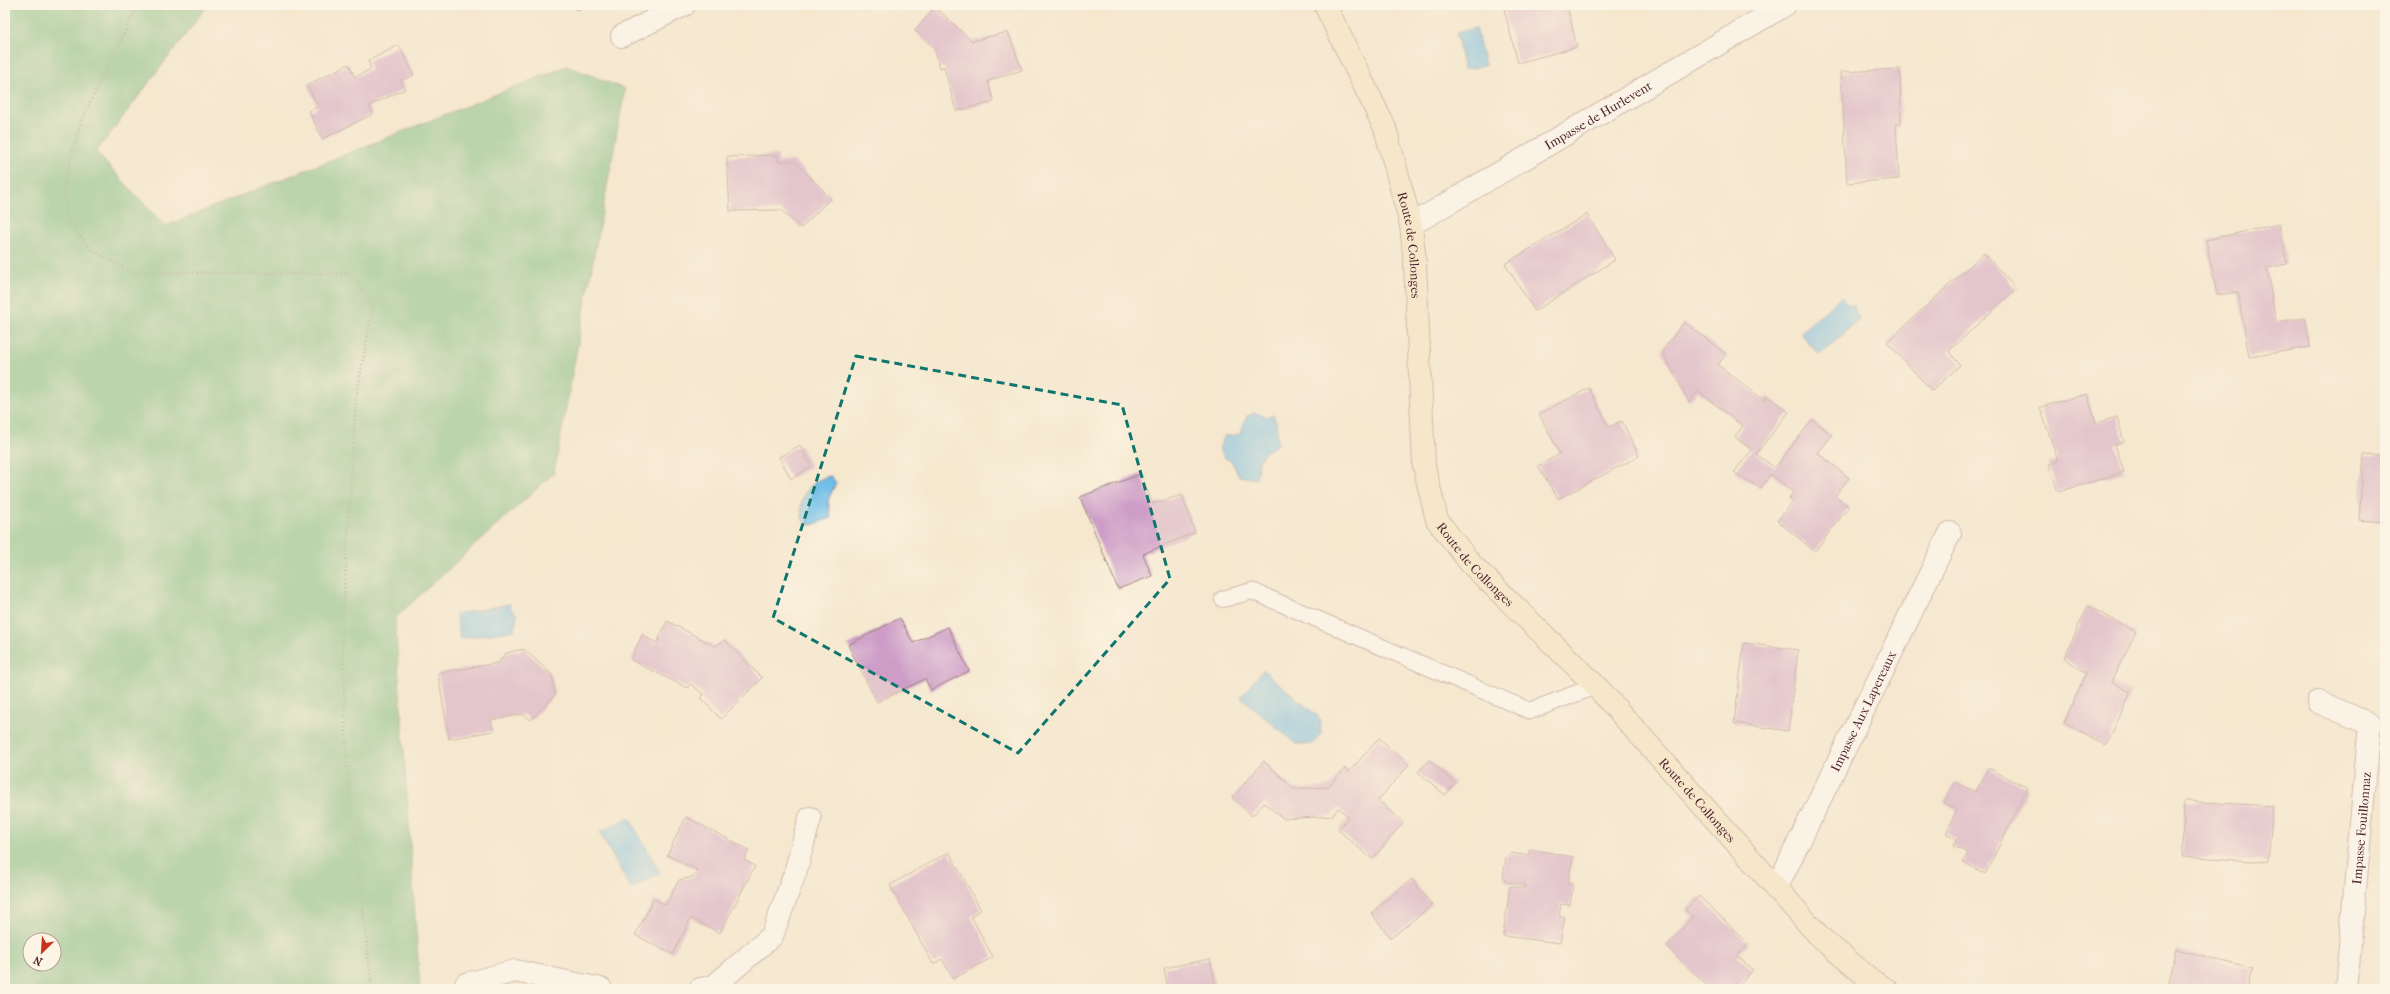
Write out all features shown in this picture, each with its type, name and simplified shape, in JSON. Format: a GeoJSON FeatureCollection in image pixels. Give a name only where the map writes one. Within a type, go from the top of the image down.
{"type":"FeatureCollection","features":[{"type":"Feature","properties":{"kind":"main road","name":"Route de Collonges"},"geometry":{"type":"LineString","coordinates":[[1325,5],[1385,128],[1411,225],[1415,263],[1424,466],[1437,520],[1470,564],[1596,686],[1822,939],[1871,980],[1886,989]]}},
{"type":"Feature","properties":{"kind":"street"},"geometry":{"type":"LineString","coordinates":[[622,36],[684,5]]}},
{"type":"Feature","properties":{"kind":"street","name":"Impasse de Hurlevent"},"geometry":{"type":"LineString","coordinates":[[1411,225],[1786,5]]}},
{"type":"Feature","properties":{"kind":"street","name":"Impasse Aux Lapereaux"},"geometry":{"type":"LineString","coordinates":[[1776,889],[1950,533]]}},
{"type":"Feature","properties":{"kind":"street","name":"Impasse Fouillonnaz"},"geometry":{"type":"LineString","coordinates":[[2318,702],[2370,724],[2346,989]]}},
{"type":"Feature","properties":{"kind":"street"},"geometry":{"type":"LineString","coordinates":[[700,989],[714,986],[772,936],[795,873],[810,818]]}},
{"type":"Feature","properties":{"kind":"street"},"geometry":{"type":"LineString","coordinates":[[464,989],[466,984],[515,971],[602,989]]}},
{"type":"Feature","properties":{"kind":"lane"},"geometry":{"type":"LineString","coordinates":[[1223,599],[1252,591],[1530,711],[1596,686]]}},
{"type":"Feature","properties":{"kind":"path"},"geometry":{"type":"LineString","coordinates":[[138,5],[81,121],[64,184],[68,222],[93,252],[132,272],[351,274],[373,307],[356,397],[342,630],[347,767],[372,989]]}},
{"type":"Feature","properties":{"kind":"highlighted area"},"geometry":{"type":"Polygon","coordinates":[[[856,356],[1122,405],[1170,579],[1018,753],[773,618],[856,356]]]}},
{"type":"Feature","properties":{"kind":"green space"},"geometry":{"type":"Polygon","coordinates":[[[5,5],[208,5],[96,152],[165,226],[567,66],[625,89],[554,473],[395,618],[420,989],[5,989],[5,5]]]}},
{"type":"Feature","properties":{"kind":"water"},"geometry":{"type":"Polygon","coordinates":[[[1476,28],[1485,65],[1464,70],[1456,33],[1476,28]]]}},
{"type":"Feature","properties":{"kind":"water"},"geometry":{"type":"Polygon","coordinates":[[[1841,297],[1847,304],[1855,305],[1855,312],[1860,319],[1820,355],[1800,333],[1841,297]]]}},
{"type":"Feature","properties":{"kind":"water"},"geometry":{"type":"Polygon","coordinates":[[[1255,413],[1268,417],[1273,415],[1276,421],[1278,444],[1265,452],[1259,461],[1256,479],[1239,476],[1232,462],[1225,458],[1219,449],[1225,435],[1229,436],[1240,434],[1247,416],[1255,413]]]}},
{"type":"Feature","properties":{"kind":"water"},"geometry":{"type":"Polygon","coordinates":[[[831,476],[836,483],[828,500],[831,518],[811,525],[804,522],[801,506],[806,492],[816,482],[831,476]]]}},
{"type":"Feature","properties":{"kind":"water"},"geometry":{"type":"Polygon","coordinates":[[[510,604],[511,609],[517,614],[515,630],[460,639],[456,614],[510,604]]]}},
{"type":"Feature","properties":{"kind":"water"},"geometry":{"type":"Polygon","coordinates":[[[1263,670],[1320,718],[1321,734],[1312,744],[1296,744],[1241,697],[1263,670]]]}},
{"type":"Feature","properties":{"kind":"water"},"geometry":{"type":"Polygon","coordinates":[[[629,817],[660,873],[631,889],[600,833],[629,817]]]}},
{"type":"Feature","properties":{"kind":"building"},"geometry":{"type":"Polygon","coordinates":[[[575,5],[588,5],[577,10],[575,5]]]}},
{"type":"Feature","properties":{"kind":"building"},"geometry":{"type":"Polygon","coordinates":[[[1503,5],[1567,5],[1577,47],[1518,63],[1503,5]]]}},
{"type":"Feature","properties":{"kind":"building"},"geometry":{"type":"Polygon","coordinates":[[[935,7],[972,41],[1008,32],[1022,70],[988,81],[994,102],[956,111],[944,67],[940,68],[934,47],[915,31],[935,7]]]}},
{"type":"Feature","properties":{"kind":"building"},"geometry":{"type":"Polygon","coordinates":[[[399,45],[414,75],[401,81],[405,89],[369,106],[373,114],[322,139],[309,111],[318,107],[307,85],[349,64],[355,77],[371,69],[368,61],[399,45]]]}},
{"type":"Feature","properties":{"kind":"building"},"geometry":{"type":"Polygon","coordinates":[[[1900,69],[1901,124],[1896,124],[1899,179],[1847,183],[1841,72],[1900,69]]]}},
{"type":"Feature","properties":{"kind":"building"},"geometry":{"type":"Polygon","coordinates":[[[778,155],[778,162],[794,161],[831,198],[801,228],[781,210],[730,211],[727,157],[778,155]]]}},
{"type":"Feature","properties":{"kind":"building"},"geometry":{"type":"Polygon","coordinates":[[[1587,214],[1615,260],[1535,311],[1505,264],[1587,214]]]}},
{"type":"Feature","properties":{"kind":"building"},"geometry":{"type":"Polygon","coordinates":[[[2279,224],[2287,264],[2267,268],[2276,322],[2305,318],[2310,347],[2249,357],[2238,292],[2217,295],[2206,240],[2279,224]]]}},
{"type":"Feature","properties":{"kind":"building"},"geometry":{"type":"Polygon","coordinates":[[[1984,253],[2016,289],[1949,351],[1960,365],[1932,391],[1887,342],[1984,253]]]}},
{"type":"Feature","properties":{"kind":"building"},"geometry":{"type":"Polygon","coordinates":[[[1684,322],[1726,354],[1718,365],[1764,400],[1767,396],[1789,412],[1756,454],[1775,468],[1812,420],[1832,435],[1818,453],[1849,478],[1835,496],[1849,507],[1815,551],[1777,521],[1793,501],[1789,498],[1794,492],[1771,474],[1760,488],[1734,472],[1752,450],[1735,437],[1743,426],[1698,391],[1689,402],[1662,351],[1684,322]]]}},
{"type":"Feature","properties":{"kind":"building"},"geometry":{"type":"Polygon","coordinates":[[[1589,388],[1609,427],[1622,421],[1639,456],[1558,499],[1538,466],[1560,454],[1539,414],[1589,388]]]}},
{"type":"Feature","properties":{"kind":"building"},"geometry":{"type":"Polygon","coordinates":[[[2087,394],[2096,423],[2117,417],[2124,442],[2115,445],[2124,472],[2058,492],[2049,464],[2058,461],[2040,407],[2087,394]]]}},
{"type":"Feature","properties":{"kind":"building"},"geometry":{"type":"Polygon","coordinates":[[[800,445],[811,466],[791,479],[779,457],[800,445]]]}},
{"type":"Feature","properties":{"kind":"building"},"geometry":{"type":"Polygon","coordinates":[[[2364,455],[2385,456],[2385,522],[2359,520],[2364,455]]]}},
{"type":"Feature","properties":{"kind":"building"},"geometry":{"type":"Polygon","coordinates":[[[1141,474],[1153,504],[1182,495],[1195,532],[1143,554],[1152,576],[1118,589],[1080,497],[1141,474]]]}},
{"type":"Feature","properties":{"kind":"building"},"geometry":{"type":"Polygon","coordinates":[[[2088,606],[2136,632],[2111,682],[2131,692],[2106,746],[2064,723],[2086,673],[2064,658],[2088,606]]]}},
{"type":"Feature","properties":{"kind":"building"},"geometry":{"type":"Polygon","coordinates":[[[900,618],[913,643],[948,627],[969,671],[931,690],[925,679],[877,702],[848,645],[900,618]]]}},
{"type":"Feature","properties":{"kind":"building"},"geometry":{"type":"Polygon","coordinates":[[[667,621],[715,646],[725,640],[762,678],[721,719],[700,698],[704,695],[691,684],[687,688],[631,660],[642,635],[657,643],[667,621]]]}},
{"type":"Feature","properties":{"kind":"building"},"geometry":{"type":"Polygon","coordinates":[[[1744,643],[1798,650],[1788,731],[1734,723],[1744,643]]]}},
{"type":"Feature","properties":{"kind":"building"},"geometry":{"type":"Polygon","coordinates":[[[524,649],[552,675],[555,695],[531,720],[523,714],[491,720],[493,731],[449,739],[438,673],[498,663],[506,653],[524,649]]]}},
{"type":"Feature","properties":{"kind":"building"},"geometry":{"type":"Polygon","coordinates":[[[1379,738],[1409,765],[1378,800],[1403,823],[1372,859],[1338,830],[1349,817],[1338,808],[1332,816],[1284,819],[1264,803],[1252,816],[1232,798],[1264,761],[1294,789],[1328,787],[1345,768],[1349,772],[1379,738]]]}},
{"type":"Feature","properties":{"kind":"building"},"geometry":{"type":"Polygon","coordinates":[[[1429,760],[1455,783],[1445,795],[1418,772],[1429,760]]]}},
{"type":"Feature","properties":{"kind":"building"},"geometry":{"type":"Polygon","coordinates":[[[1988,768],[2028,788],[1985,874],[1963,862],[1968,853],[1953,846],[1957,839],[1946,833],[1957,810],[1944,802],[1955,782],[1976,792],[1988,768]]]}},
{"type":"Feature","properties":{"kind":"building"},"geometry":{"type":"Polygon","coordinates":[[[2184,801],[2273,806],[2268,862],[2183,856],[2184,801]]]}},
{"type":"Feature","properties":{"kind":"building"},"geometry":{"type":"Polygon","coordinates":[[[686,817],[749,850],[744,860],[755,866],[720,933],[691,918],[673,954],[635,935],[654,899],[666,905],[679,880],[693,877],[697,870],[667,855],[686,817]]]}},
{"type":"Feature","properties":{"kind":"building"},"geometry":{"type":"Polygon","coordinates":[[[1530,849],[1573,857],[1568,883],[1573,884],[1570,905],[1561,904],[1559,916],[1565,917],[1560,943],[1503,936],[1510,886],[1524,888],[1525,885],[1506,882],[1503,877],[1506,857],[1511,853],[1529,856],[1530,849]]]}},
{"type":"Feature","properties":{"kind":"building"},"geometry":{"type":"Polygon","coordinates":[[[949,852],[981,910],[971,916],[993,957],[953,979],[942,959],[933,964],[890,885],[949,852]]]}},
{"type":"Feature","properties":{"kind":"building"},"geometry":{"type":"Polygon","coordinates":[[[1412,879],[1432,905],[1391,938],[1371,913],[1412,879]]]}},
{"type":"Feature","properties":{"kind":"building"},"geometry":{"type":"Polygon","coordinates":[[[1699,896],[1749,944],[1737,956],[1753,970],[1736,989],[1710,989],[1666,946],[1693,917],[1685,910],[1699,896]]]}},
{"type":"Feature","properties":{"kind":"building"},"geometry":{"type":"Polygon","coordinates":[[[2177,949],[2252,969],[2247,989],[2167,989],[2177,949]]]}},
{"type":"Feature","properties":{"kind":"building"},"geometry":{"type":"Polygon","coordinates":[[[1210,959],[1216,989],[1168,989],[1164,968],[1210,959]]]}}]}
